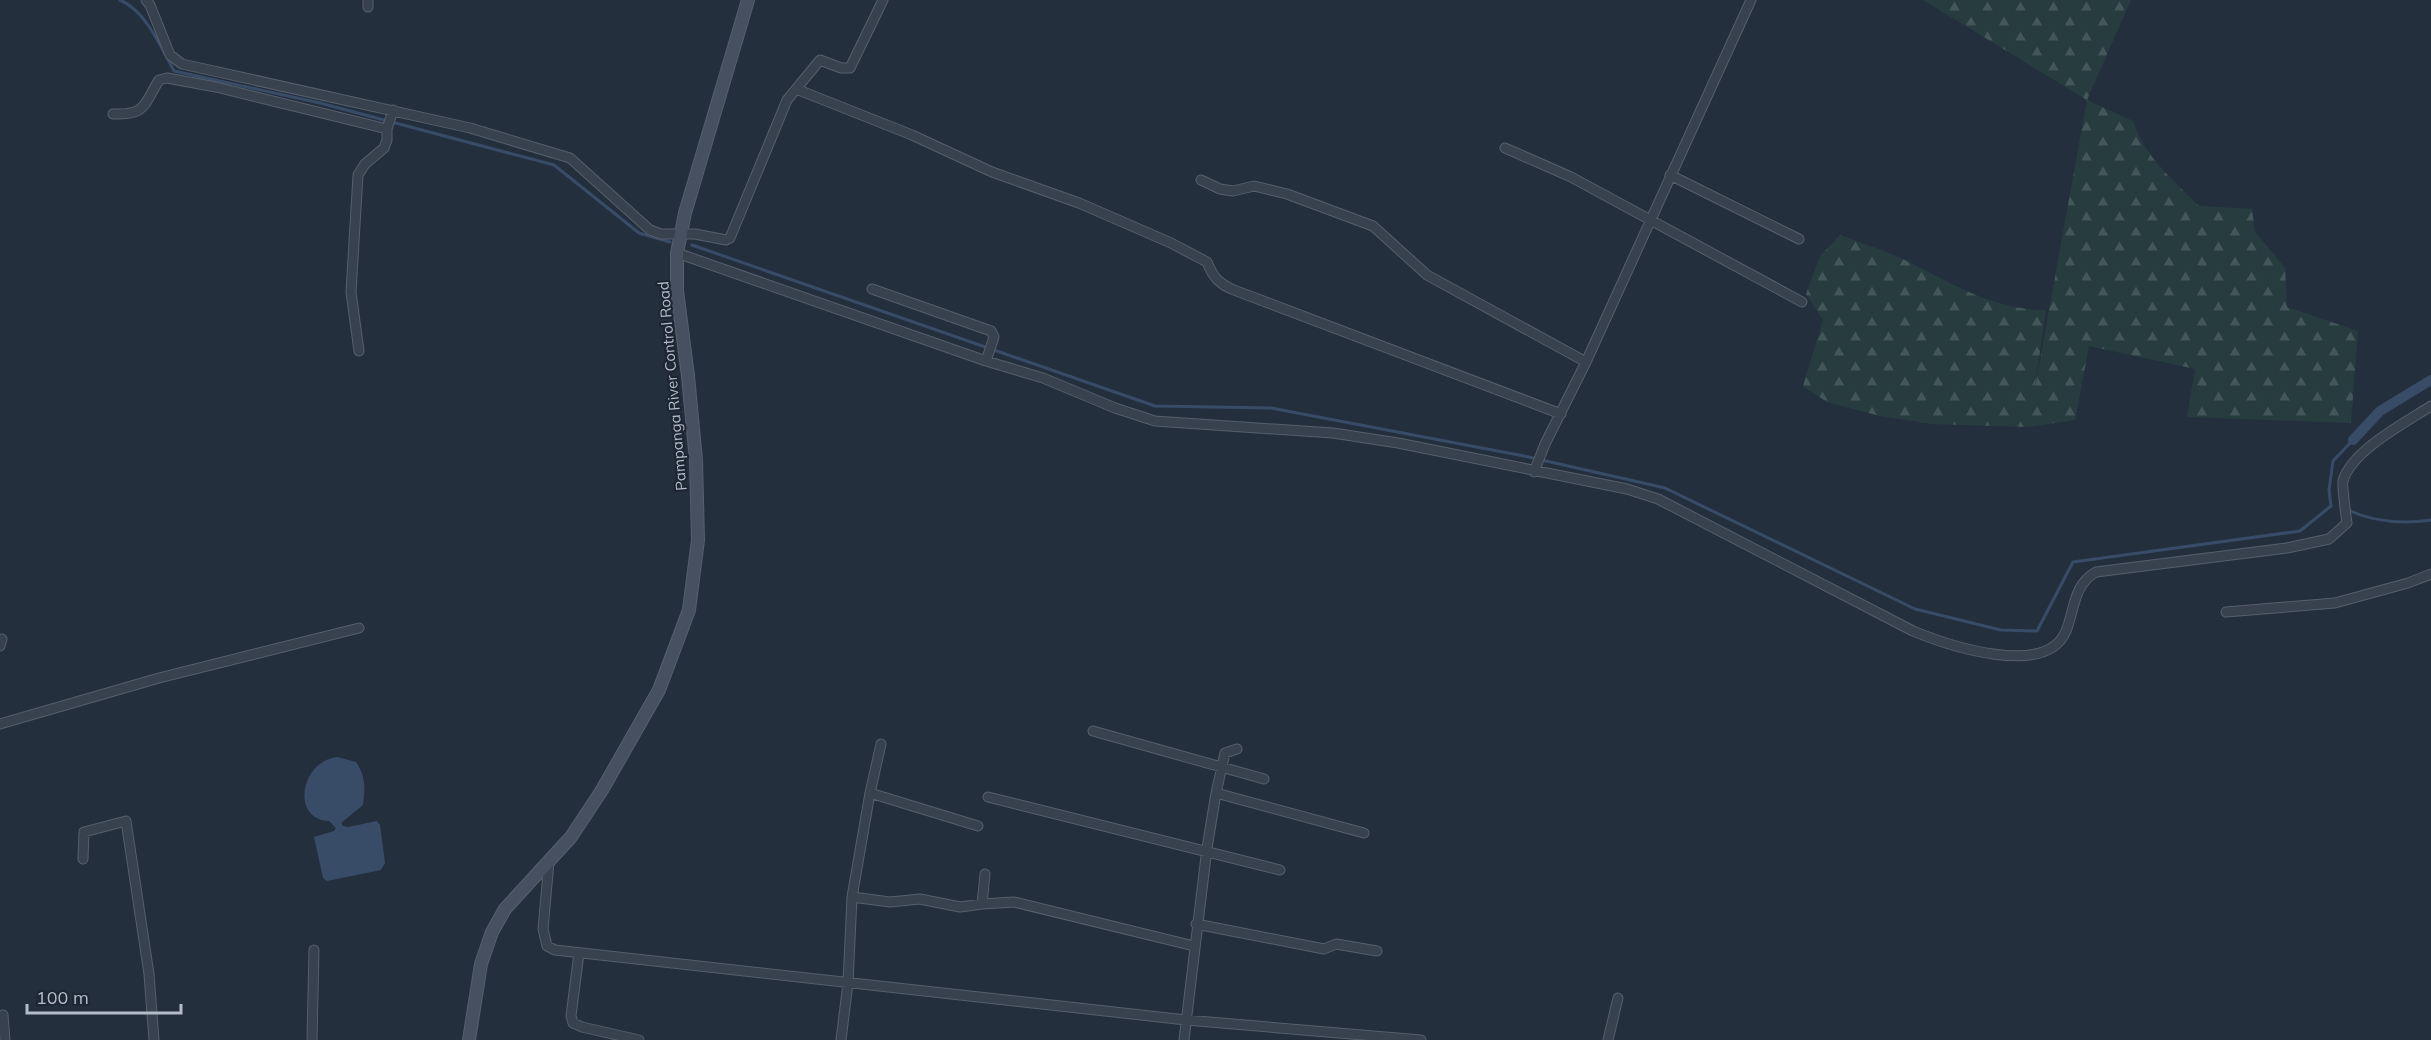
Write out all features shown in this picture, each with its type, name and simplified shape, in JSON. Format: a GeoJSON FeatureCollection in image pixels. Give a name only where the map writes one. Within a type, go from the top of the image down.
{"type":"FeatureCollection","features":[{"type":"Feature","properties":{"kind":"main road","name":"Pampanga River Control Road"},"geometry":{"type":"LineString","coordinates":[[469,1040],[481,964],[492,932],[505,909],[571,837],[602,790],[653,700],[689,610],[698,540],[696,460],[677,291],[677,252],[685,213],[748,0]]}},
{"type":"Feature","properties":{"kind":"street"},"geometry":{"type":"LineString","coordinates":[[146,0],[170,55],[182,64],[470,128],[570,158],[650,230],[660,234],[695,234],[726,240],[730,238],[787,100],[820,60],[850,69],[883,0]]}},
{"type":"Feature","properties":{"kind":"street"},"geometry":{"type":"LineString","coordinates":[[1535,469],[1751,0]]}},
{"type":"Feature","properties":{"kind":"street"},"geometry":{"type":"LineString","coordinates":[[113,114],[132,114],[142,109],[159,80],[166,78],[216,87],[388,127]]}},
{"type":"Feature","properties":{"kind":"street"},"geometry":{"type":"LineString","coordinates":[[294,106],[298,89]]}},
{"type":"Feature","properties":{"kind":"street"},"geometry":{"type":"LineString","coordinates":[[796,89],[912,135],[992,172],[1079,203],[1171,243],[1207,262],[1212,274],[1221,285],[1561,414]]}},
{"type":"Feature","properties":{"kind":"street"},"geometry":{"type":"LineString","coordinates":[[359,351],[351,291],[358,175],[365,164],[384,148],[393,112]]}},
{"type":"Feature","properties":{"kind":"street"},"geometry":{"type":"LineString","coordinates":[[1505,148],[1571,177],[1802,302]]}},
{"type":"Feature","properties":{"kind":"street"},"geometry":{"type":"LineString","coordinates":[[1670,175],[1799,239]]}},
{"type":"Feature","properties":{"kind":"street"},"geometry":{"type":"LineString","coordinates":[[1201,180],[1220,189],[1233,191],[1254,186],[1287,194],[1373,226],[1427,275],[1560,350],[1586,362]]}},
{"type":"Feature","properties":{"kind":"street"},"geometry":{"type":"LineString","coordinates":[[677,252],[1043,378],[1123,411],[1155,421],[1333,433],[1535,469],[1627,489],[1658,499],[1913,631],[1985,654],[2038,653],[2056,644],[2065,634],[2073,603],[2081,585],[2087,577],[2096,572],[2287,548],[2329,539],[2347,523],[2342,484],[2348,470],[2378,441],[2431,406]]}},
{"type":"Feature","properties":{"kind":"street"},"geometry":{"type":"LineString","coordinates":[[872,288],[992,331],[994,337],[986,359]]}},
{"type":"Feature","properties":{"kind":"street"},"geometry":{"type":"LineString","coordinates":[[2226,612],[2335,603],[2408,583],[2431,574]]}},
{"type":"Feature","properties":{"kind":"street"},"geometry":{"type":"LineString","coordinates":[[0,724],[159,678],[359,628]]}},
{"type":"Feature","properties":{"kind":"street"},"geometry":{"type":"LineString","coordinates":[[1093,731],[1264,779]]}},
{"type":"Feature","properties":{"kind":"street"},"geometry":{"type":"LineString","coordinates":[[842,1040],[848,983],[852,897],[881,744]]}},
{"type":"Feature","properties":{"kind":"street"},"geometry":{"type":"LineString","coordinates":[[1184,1040],[1196,924],[1216,793],[1225,753],[1237,749]]}},
{"type":"Feature","properties":{"kind":"street"},"geometry":{"type":"LineString","coordinates":[[870,793],[978,826]]}},
{"type":"Feature","properties":{"kind":"street"},"geometry":{"type":"LineString","coordinates":[[1216,793],[1364,833]]}},
{"type":"Feature","properties":{"kind":"street"},"geometry":{"type":"LineString","coordinates":[[987,797],[1280,870]]}},
{"type":"Feature","properties":{"kind":"street"},"geometry":{"type":"LineString","coordinates":[[83,859],[84,832],[126,821],[149,974],[154,1040]]}},
{"type":"Feature","properties":{"kind":"street"},"geometry":{"type":"LineString","coordinates":[[549,862],[543,929],[547,946],[555,950],[1186,1020],[1421,1040]]}},
{"type":"Feature","properties":{"kind":"street"},"geometry":{"type":"LineString","coordinates":[[982,904],[986,874]]}},
{"type":"Feature","properties":{"kind":"street"},"geometry":{"type":"LineString","coordinates":[[852,897],[890,902],[920,899],[960,907],[1014,902],[1194,946]]}},
{"type":"Feature","properties":{"kind":"street"},"geometry":{"type":"LineString","coordinates":[[1196,924],[1324,949],[1336,944],[1377,951]]}},
{"type":"Feature","properties":{"kind":"street"},"geometry":{"type":"LineString","coordinates":[[312,1040],[314,950]]}},
{"type":"Feature","properties":{"kind":"street"},"geometry":{"type":"LineString","coordinates":[[579,953],[571,1016],[573,1023],[639,1040]]}},
{"type":"Feature","properties":{"kind":"street"},"geometry":{"type":"LineString","coordinates":[[1608,1040],[1618,998]]}},
{"type":"Feature","properties":{"kind":"street"},"geometry":{"type":"LineString","coordinates":[[3,1015],[5,1040]]}},
{"type":"Feature","properties":{"kind":"green space"},"geometry":{"type":"Polygon","coordinates":[[[1923,0],[2131,0],[2087,100],[1923,0]]]}},
{"type":"Feature","properties":{"kind":"green space"},"geometry":{"type":"Polygon","coordinates":[[[2087,100],[2133,121],[2152,157],[2199,206],[2252,209],[2255,232],[2285,268],[2287,307],[2358,331],[2351,423],[2187,417],[2195,369],[2089,346],[2075,420],[2028,427],[1932,424],[1880,416],[1827,402],[1803,386],[1823,320],[1806,294],[1820,256],[1840,235],[1896,256],[1986,299],[2025,309],[2046,310],[2034,393],[2087,100]]]}},
{"type":"Feature","properties":{"kind":"water"},"geometry":{"type":"Polygon","coordinates":[[[337,757],[356,762],[364,783],[363,805],[341,823],[348,827],[377,821],[380,825],[385,863],[381,870],[327,881],[323,878],[314,837],[334,831],[336,828],[329,821],[317,818],[309,811],[305,801],[305,790],[308,778],[315,768],[337,757]]]}},
{"type":"Feature","properties":{"kind":"waterway"},"geometry":{"type":"LineString","coordinates":[[120,0],[138,12],[145,21],[174,71],[320,103],[554,165],[639,233],[670,242]]}},
{"type":"Feature","properties":{"kind":"waterway"},"geometry":{"type":"LineString","coordinates":[[692,245],[1155,406],[1271,408],[1524,456],[1665,488],[1915,609],[2001,630],[2037,631],[2073,562],[2300,531],[2331,506],[2329,490],[2333,461],[2353,440]]}},
{"type":"Feature","properties":{"kind":"waterway"},"geometry":{"type":"LineString","coordinates":[[2353,440],[2380,411],[2431,380]]}},
{"type":"Feature","properties":{"kind":"waterway"},"geometry":{"type":"LineString","coordinates":[[2348,510],[2389,521],[2431,520]]}}]}
